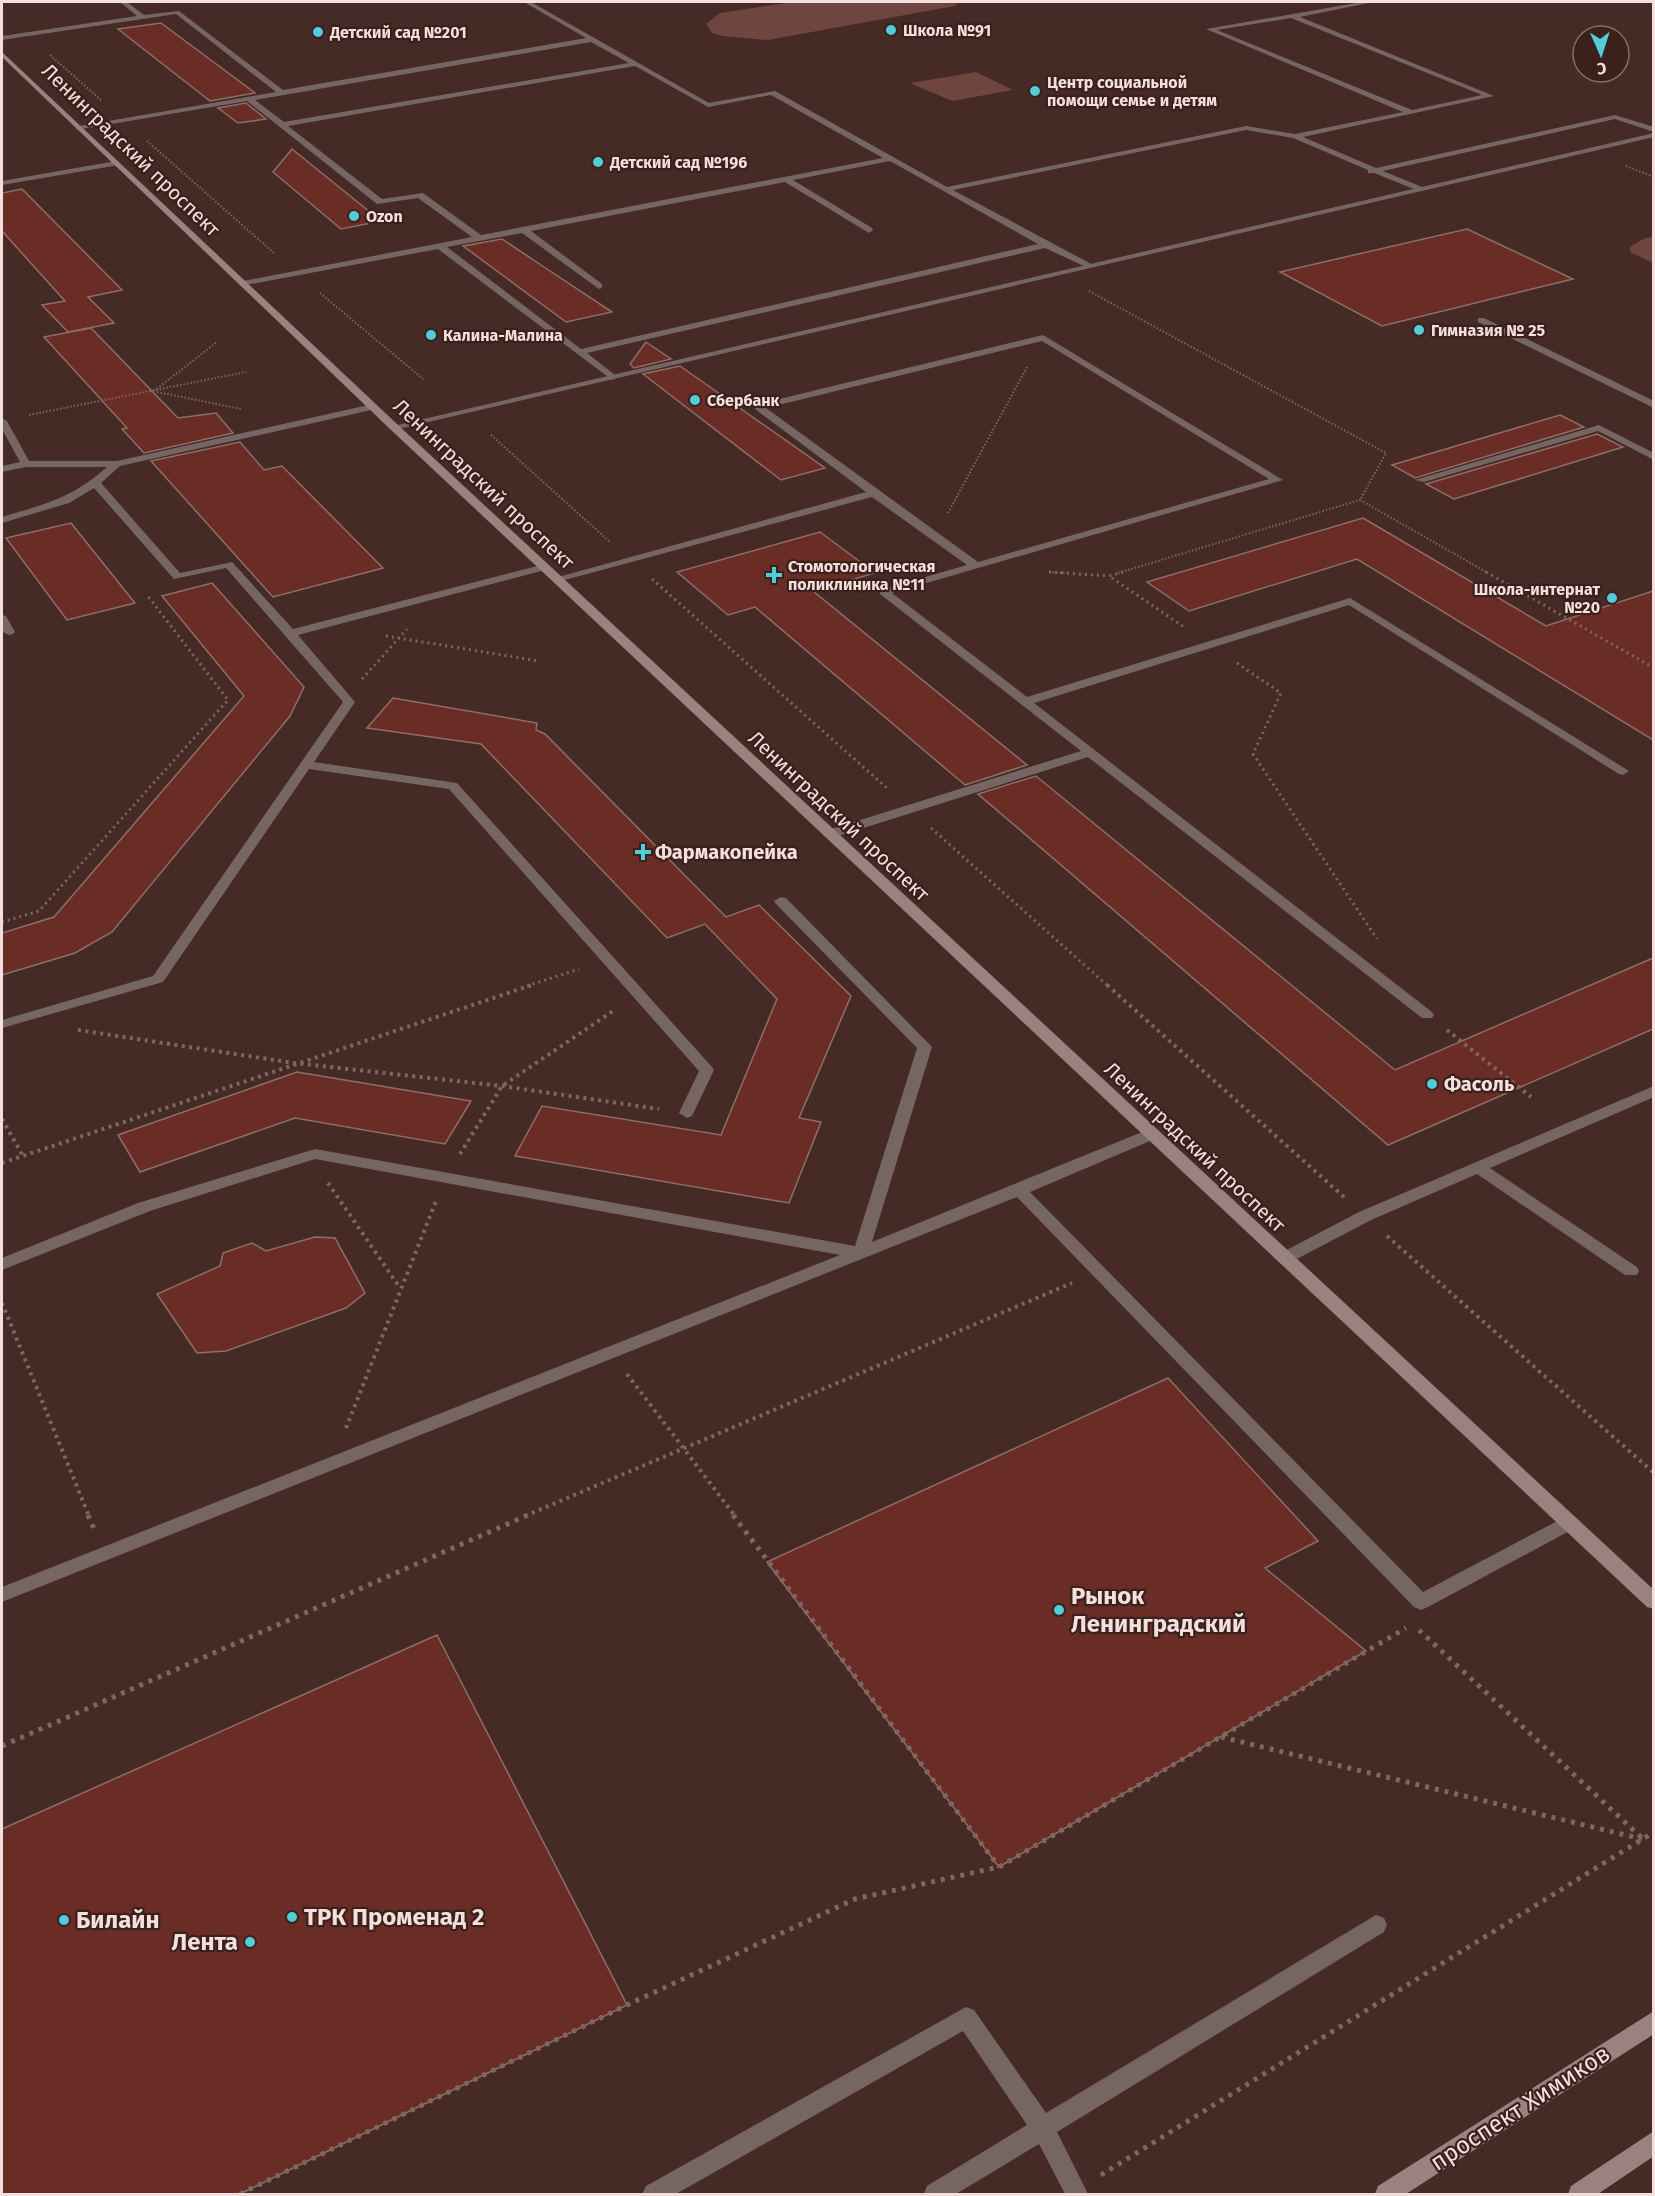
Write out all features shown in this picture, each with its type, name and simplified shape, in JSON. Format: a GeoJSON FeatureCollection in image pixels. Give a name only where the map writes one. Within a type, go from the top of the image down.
{"type":"FeatureCollection","features":[{"type":"Feature","properties":{"kind":"main road","name":"Ленинградский проспект"},"geometry":{"type":"LineString","coordinates":[[2,54],[394,427],[1653,1602]]}},
{"type":"Feature","properties":{"kind":"main road","name":"проспект Химиков"},"geometry":{"type":"LineString","coordinates":[[1386,2194],[1653,2021]]}},
{"type":"Feature","properties":{"kind":"main road"},"geometry":{"type":"LineString","coordinates":[[1579,2194],[1653,2142]]}},
{"type":"Feature","properties":{"kind":"street"},"geometry":{"type":"LineString","coordinates":[[123,2],[143,17]]}},
{"type":"Feature","properties":{"kind":"street"},"geometry":{"type":"LineString","coordinates":[[527,2],[708,105],[772,93],[1046,245],[1091,266]]}},
{"type":"Feature","properties":{"kind":"street"},"geometry":{"type":"LineString","coordinates":[[1370,2],[1209,29],[1411,112]]}},
{"type":"Feature","properties":{"kind":"street"},"geometry":{"type":"LineString","coordinates":[[2,38],[177,12],[282,93]]}},
{"type":"Feature","properties":{"kind":"street"},"geometry":{"type":"LineString","coordinates":[[1292,16],[1490,96],[1295,136]]}},
{"type":"Feature","properties":{"kind":"street"},"geometry":{"type":"LineString","coordinates":[[79,128],[594,39]]}},
{"type":"Feature","properties":{"kind":"street"},"geometry":{"type":"LineString","coordinates":[[282,125],[636,64]]}},
{"type":"Feature","properties":{"kind":"street"},"geometry":{"type":"LineString","coordinates":[[249,99],[380,202],[420,195],[479,238]]}},
{"type":"Feature","properties":{"kind":"street"},"geometry":{"type":"LineString","coordinates":[[1371,171],[1615,117],[1653,133]]}},
{"type":"Feature","properties":{"kind":"street"},"geometry":{"type":"LineString","coordinates":[[947,189],[1246,128],[1295,136],[1371,171],[1419,189]]}},
{"type":"Feature","properties":{"kind":"street"},"geometry":{"type":"LineString","coordinates":[[394,427],[1653,133]]}},
{"type":"Feature","properties":{"kind":"street"},"geometry":{"type":"LineString","coordinates":[[243,284],[890,159]]}},
{"type":"Feature","properties":{"kind":"street"},"geometry":{"type":"LineString","coordinates":[[2,183],[116,163]]}},
{"type":"Feature","properties":{"kind":"street"},"geometry":{"type":"LineString","coordinates":[[786,179],[869,230]]}},
{"type":"Feature","properties":{"kind":"street"},"geometry":{"type":"LineString","coordinates":[[524,230],[599,286]]}},
{"type":"Feature","properties":{"kind":"street"},"geometry":{"type":"LineString","coordinates":[[579,352],[1046,245]]}},
{"type":"Feature","properties":{"kind":"street"},"geometry":{"type":"LineString","coordinates":[[440,246],[612,377]]}},
{"type":"Feature","properties":{"kind":"street"},"geometry":{"type":"LineString","coordinates":[[1481,320],[1653,405]]}},
{"type":"Feature","properties":{"kind":"street"},"geometry":{"type":"LineString","coordinates":[[976,566],[758,407],[1043,338],[1278,480],[976,566],[884,591],[1088,753],[1427,1015]]}},
{"type":"Feature","properties":{"kind":"street"},"geometry":{"type":"LineString","coordinates":[[2,470],[26,464],[117,464],[373,407]]}},
{"type":"Feature","properties":{"kind":"street"},"geometry":{"type":"LineString","coordinates":[[2,421],[26,464]]}},
{"type":"Feature","properties":{"kind":"street"},"geometry":{"type":"LineString","coordinates":[[1420,480],[1599,428],[1653,457]]}},
{"type":"Feature","properties":{"kind":"street"},"geometry":{"type":"LineString","coordinates":[[2,520],[65,501],[95,483],[117,464]]}},
{"type":"Feature","properties":{"kind":"street"},"geometry":{"type":"LineString","coordinates":[[2,1024],[158,979],[349,702],[291,633],[228,564],[178,577],[95,483]]}},
{"type":"Feature","properties":{"kind":"street"},"geometry":{"type":"LineString","coordinates":[[557,579],[873,493]]}},
{"type":"Feature","properties":{"kind":"street"},"geometry":{"type":"LineString","coordinates":[[291,633],[544,567]]}},
{"type":"Feature","properties":{"kind":"street"},"geometry":{"type":"LineString","coordinates":[[1024,702],[1350,601],[1623,771]]}},
{"type":"Feature","properties":{"kind":"street"},"geometry":{"type":"LineString","coordinates":[[2,618],[9,632]]}},
{"type":"Feature","properties":{"kind":"street"},"geometry":{"type":"LineString","coordinates":[[830,834],[1088,753]]}},
{"type":"Feature","properties":{"kind":"street"},"geometry":{"type":"LineString","coordinates":[[305,765],[453,786],[707,1070],[687,1113]]}},
{"type":"Feature","properties":{"kind":"street"},"geometry":{"type":"LineString","coordinates":[[781,901],[925,1047],[861,1253]]}},
{"type":"Feature","properties":{"kind":"street"},"geometry":{"type":"LineString","coordinates":[[1284,1258],[1365,1216],[1653,1091]]}},
{"type":"Feature","properties":{"kind":"street"},"geometry":{"type":"LineString","coordinates":[[2,1595],[1019,1190],[1152,1134]]}},
{"type":"Feature","properties":{"kind":"street"},"geometry":{"type":"LineString","coordinates":[[2,1264],[144,1208],[315,1154],[861,1253]]}},
{"type":"Feature","properties":{"kind":"street"},"geometry":{"type":"LineString","coordinates":[[1479,1168],[1631,1271]]}},
{"type":"Feature","properties":{"kind":"street"},"geometry":{"type":"LineString","coordinates":[[1019,1190],[1421,1602],[1569,1523]]}},
{"type":"Feature","properties":{"kind":"street"},"geometry":{"type":"LineString","coordinates":[[935,2194],[1376,1925]]}},
{"type":"Feature","properties":{"kind":"street"},"geometry":{"type":"LineString","coordinates":[[654,2194],[966,2017],[1043,2128],[1076,2192]]}},
{"type":"Feature","properties":{"kind":"path"},"geometry":{"type":"LineString","coordinates":[[26,34],[296,272],[423,379]]}},
{"type":"Feature","properties":{"kind":"path"},"geometry":{"type":"LineString","coordinates":[[1617,162],[1653,177]]}},
{"type":"Feature","properties":{"kind":"path"},"geometry":{"type":"LineString","coordinates":[[1042,571],[1108,576],[1360,500],[1386,453],[1056,273]]}},
{"type":"Feature","properties":{"kind":"path"},"geometry":{"type":"LineString","coordinates":[[947,514],[1043,338]]}},
{"type":"Feature","properties":{"kind":"path"},"geometry":{"type":"LineString","coordinates":[[154,391],[217,342]]}},
{"type":"Feature","properties":{"kind":"path"},"geometry":{"type":"LineString","coordinates":[[25,416],[246,372]]}},
{"type":"Feature","properties":{"kind":"path"},"geometry":{"type":"LineString","coordinates":[[154,391],[251,411]]}},
{"type":"Feature","properties":{"kind":"path"},"geometry":{"type":"LineString","coordinates":[[491,435],[1653,1473]]}},
{"type":"Feature","properties":{"kind":"path"},"geometry":{"type":"LineString","coordinates":[[1360,500],[1653,668]]}},
{"type":"Feature","properties":{"kind":"path"},"geometry":{"type":"LineString","coordinates":[[1108,576],[1281,693],[1253,754],[1382,947]]}},
{"type":"Feature","properties":{"kind":"path"},"geometry":{"type":"LineString","coordinates":[[2,922],[39,911],[228,700],[147,595]]}},
{"type":"Feature","properties":{"kind":"path"},"geometry":{"type":"LineString","coordinates":[[345,698],[437,595]]}},
{"type":"Feature","properties":{"kind":"path"},"geometry":{"type":"LineString","coordinates":[[376,635],[539,661]]}},
{"type":"Feature","properties":{"kind":"path"},"geometry":{"type":"LineString","coordinates":[[2,1163],[608,959]]}},
{"type":"Feature","properties":{"kind":"path"},"geometry":{"type":"LineString","coordinates":[[331,1464],[446,1177],[502,1086],[639,993]]}},
{"type":"Feature","properties":{"kind":"path"},"geometry":{"type":"LineString","coordinates":[[1427,1015],[1531,1096]]}},
{"type":"Feature","properties":{"kind":"path"},"geometry":{"type":"LineString","coordinates":[[74,1029],[294,1063],[502,1086],[687,1113]]}},
{"type":"Feature","properties":{"kind":"path"},"geometry":{"type":"LineString","coordinates":[[2,1119],[23,1156]]}},
{"type":"Feature","properties":{"kind":"path"},"geometry":{"type":"LineString","coordinates":[[309,1156],[401,1289]]}},
{"type":"Feature","properties":{"kind":"path"},"geometry":{"type":"LineString","coordinates":[[2,1746],[683,1447],[1082,1279]]}},
{"type":"Feature","properties":{"kind":"path"},"geometry":{"type":"LineString","coordinates":[[2,1303],[105,1554]]}},
{"type":"Feature","properties":{"kind":"path"},"geometry":{"type":"LineString","coordinates":[[611,1353],[774,1572],[999,1867]]}},
{"type":"Feature","properties":{"kind":"path"},"geometry":{"type":"LineString","coordinates":[[240,2194],[627,2005],[855,1899],[999,1867],[1414,1624]]}},
{"type":"Feature","properties":{"kind":"path"},"geometry":{"type":"LineString","coordinates":[[1221,1737],[1642,1839]]}},
{"type":"Feature","properties":{"kind":"path"},"geometry":{"type":"LineString","coordinates":[[1076,2192],[1653,1832]]}},
{"type":"Feature","properties":{"kind":"shaded area"},"geometry":{"type":"Polygon","coordinates":[[[792,2],[958,2],[955,6],[768,40],[722,36],[712,33],[706,24],[720,13],[792,2]]]}},
{"type":"Feature","properties":{"kind":"shaded area"},"geometry":{"type":"Polygon","coordinates":[[[976,72],[1013,90],[952,101],[910,83],[976,72]]]}},
{"type":"Feature","properties":{"kind":"shaded area"},"geometry":{"type":"Polygon","coordinates":[[[1653,237],[1653,263],[1630,252],[1630,247],[1645,238],[1653,237]]]}},
{"type":"Feature","properties":{"kind":"building"},"geometry":{"type":"Polygon","coordinates":[[[161,23],[255,93],[210,101],[118,29],[161,23]]]}},
{"type":"Feature","properties":{"kind":"building"},"geometry":{"type":"Polygon","coordinates":[[[246,103],[266,119],[238,123],[218,108],[246,103]]]}},
{"type":"Feature","properties":{"kind":"building"},"geometry":{"type":"Polygon","coordinates":[[[292,149],[381,221],[341,229],[273,172],[292,149]]]}},
{"type":"Feature","properties":{"kind":"building"},"geometry":{"type":"Polygon","coordinates":[[[22,189],[122,290],[88,297],[114,323],[68,332],[42,305],[65,301],[2,231],[2,193],[22,189]]]}},
{"type":"Feature","properties":{"kind":"building"},"geometry":{"type":"Polygon","coordinates":[[[1467,229],[1573,279],[1382,326],[1280,272],[1467,229]]]}},
{"type":"Feature","properties":{"kind":"building"},"geometry":{"type":"Polygon","coordinates":[[[502,239],[612,312],[566,322],[463,246],[502,239]]]}},
{"type":"Feature","properties":{"kind":"building"},"geometry":{"type":"Polygon","coordinates":[[[91,328],[178,418],[216,413],[233,433],[144,453],[122,429],[127,428],[44,337],[91,328]]]}},
{"type":"Feature","properties":{"kind":"building"},"geometry":{"type":"Polygon","coordinates":[[[646,342],[671,359],[634,368],[630,364],[646,342]]]}},
{"type":"Feature","properties":{"kind":"building"},"geometry":{"type":"Polygon","coordinates":[[[680,366],[825,468],[781,480],[643,374],[680,366]]]}},
{"type":"Feature","properties":{"kind":"building"},"geometry":{"type":"Polygon","coordinates":[[[1560,415],[1584,427],[1415,478],[1392,465],[1560,415]]]}},
{"type":"Feature","properties":{"kind":"building"},"geometry":{"type":"Polygon","coordinates":[[[1597,434],[1623,447],[1454,499],[1426,484],[1597,434]]]}},
{"type":"Feature","properties":{"kind":"building"},"geometry":{"type":"Polygon","coordinates":[[[240,442],[264,470],[282,466],[383,568],[273,597],[151,461],[240,442]]]}},
{"type":"Feature","properties":{"kind":"building"},"geometry":{"type":"Polygon","coordinates":[[[1363,518],[1546,626],[1653,591],[1653,740],[1357,559],[1189,611],[1147,582],[1363,518]]]}},
{"type":"Feature","properties":{"kind":"building"},"geometry":{"type":"Polygon","coordinates":[[[71,523],[135,603],[67,620],[6,538],[71,523]]]}},
{"type":"Feature","properties":{"kind":"building"},"geometry":{"type":"Polygon","coordinates":[[[820,532],[875,573],[813,591],[1027,765],[965,785],[755,607],[728,615],[677,572],[820,532]]]}},
{"type":"Feature","properties":{"kind":"building"},"geometry":{"type":"Polygon","coordinates":[[[212,583],[304,687],[290,716],[112,932],[75,953],[2,975],[2,933],[54,917],[244,696],[162,596],[212,583]]]}},
{"type":"Feature","properties":{"kind":"building"},"geometry":{"type":"Polygon","coordinates":[[[393,698],[537,723],[536,730],[545,734],[726,917],[759,905],[851,996],[799,1118],[821,1122],[789,1203],[515,1156],[542,1106],[721,1135],[777,999],[705,924],[667,938],[481,744],[367,728],[393,698]]]}},
{"type":"Feature","properties":{"kind":"building"},"geometry":{"type":"Polygon","coordinates":[[[1036,776],[1395,1070],[1653,958],[1653,1029],[1388,1145],[978,794],[1036,776]]]}},
{"type":"Feature","properties":{"kind":"building"},"geometry":{"type":"Polygon","coordinates":[[[297,1072],[471,1101],[445,1144],[295,1118],[140,1172],[118,1135],[297,1072]]]}},
{"type":"Feature","properties":{"kind":"building"},"geometry":{"type":"Polygon","coordinates":[[[315,1237],[335,1238],[365,1293],[346,1308],[226,1351],[197,1353],[157,1294],[220,1266],[223,1253],[252,1243],[266,1251],[315,1237]]]}},
{"type":"Feature","properties":{"kind":"building","name":"Рынок Ленинградский"},"geometry":{"type":"Polygon","coordinates":[[[1168,1378],[1318,1541],[1265,1568],[1366,1651],[999,1867],[767,1562],[1168,1378]]]}},
{"type":"Feature","properties":{"kind":"building","name":"ТРК Променад 2"},"geometry":{"type":"Polygon","coordinates":[[[437,1635],[627,2005],[240,2194],[2,2194],[2,1829],[437,1635]]]}},
{"type":"Feature","properties":{"kind":"place","name":"Школа №91"},"geometry":{"type":"Point","coordinates":[891,30]}},
{"type":"Feature","properties":{"kind":"place","name":"Детский сад №201"},"geometry":{"type":"Point","coordinates":[318,32]}},
{"type":"Feature","properties":{"kind":"place","name":"Центр социальной помощи семье и детям"},"geometry":{"type":"Point","coordinates":[1035,91]}},
{"type":"Feature","properties":{"kind":"place","name":"Детский сад №196"},"geometry":{"type":"Point","coordinates":[598,162]}},
{"type":"Feature","properties":{"kind":"place","name":"Ozon"},"geometry":{"type":"Point","coordinates":[354,216]}},
{"type":"Feature","properties":{"kind":"place","name":"Гимназия № 25"},"geometry":{"type":"Point","coordinates":[1419,330]}},
{"type":"Feature","properties":{"kind":"place","name":"Калина-Малина"},"geometry":{"type":"Point","coordinates":[431,335]}},
{"type":"Feature","properties":{"kind":"place","name":"Сбербанк"},"geometry":{"type":"Point","coordinates":[695,400]}},
{"type":"Feature","properties":{"kind":"place","name":"Стомотологическая поликлиника №11"},"geometry":{"type":"Point","coordinates":[774,575]}},
{"type":"Feature","properties":{"kind":"place","name":"Школа-интернат №20"},"geometry":{"type":"Point","coordinates":[1612,598]}},
{"type":"Feature","properties":{"kind":"place","name":"Фармакопейка"},"geometry":{"type":"Point","coordinates":[643,852]}},
{"type":"Feature","properties":{"kind":"place","name":"Фасоль"},"geometry":{"type":"Point","coordinates":[1432,1084]}},
{"type":"Feature","properties":{"kind":"place","name":"Рынок Ленинградский"},"geometry":{"type":"Point","coordinates":[1059,1610]}},
{"type":"Feature","properties":{"kind":"place","name":"ТРК Променад 2"},"geometry":{"type":"Point","coordinates":[292,1917]}},
{"type":"Feature","properties":{"kind":"place","name":"Билайн"},"geometry":{"type":"Point","coordinates":[64,1920]}},
{"type":"Feature","properties":{"kind":"place","name":"Лента"},"geometry":{"type":"Point","coordinates":[250,1942]}}]}
